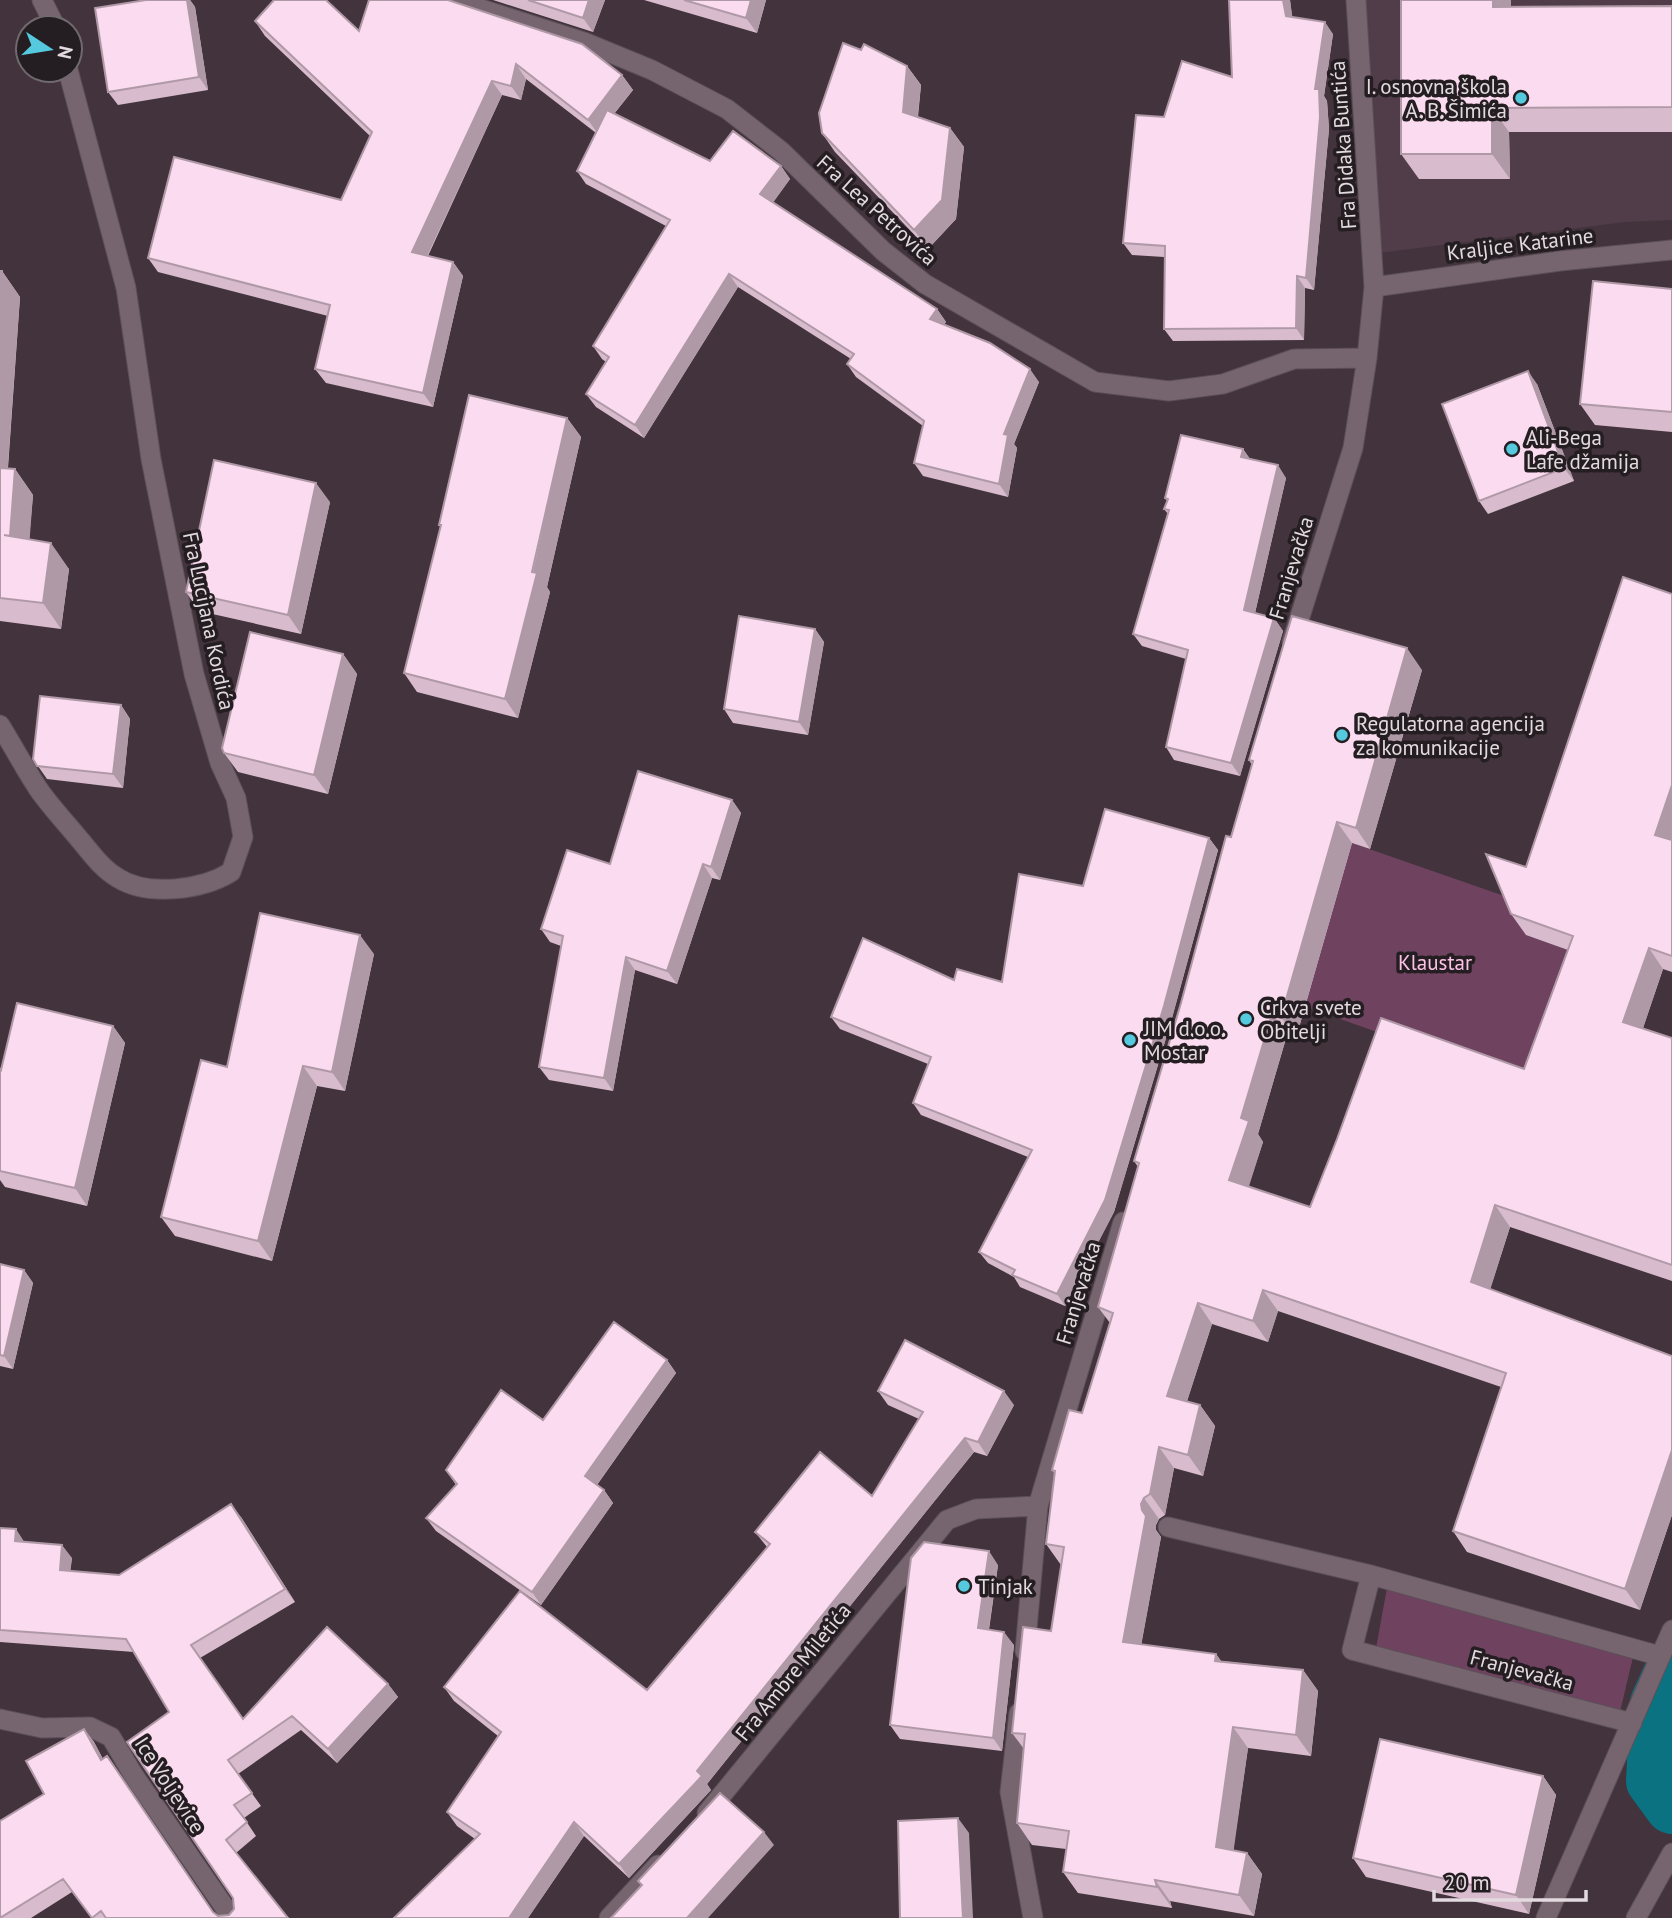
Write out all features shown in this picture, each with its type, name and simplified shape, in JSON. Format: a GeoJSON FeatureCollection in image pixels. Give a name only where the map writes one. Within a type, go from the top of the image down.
{"type":"FeatureCollection","features":[{"type":"Feature","properties":{"kind":"street","name":"Fra Lea Petrovića"},"geometry":{"type":"LineString","coordinates":[[453,0],[584,42],[652,70],[727,109],[781,151],[883,251],[925,284],[1095,382],[1169,391],[1223,384],[1294,359],[1367,358]]}},
{"type":"Feature","properties":{"kind":"street","name":"Fra Didaka Buntića"},"geometry":{"type":"LineString","coordinates":[[1356,0],[1374,287]]}},
{"type":"Feature","properties":{"kind":"street","name":"Fra Lucijana Kordića"},"geometry":{"type":"LineString","coordinates":[[0,725],[40,791],[99,863],[119,879],[144,887],[185,889],[217,881],[231,872],[243,837],[236,798],[220,763],[194,674],[151,459],[126,288],[72,84]]}},
{"type":"Feature","properties":{"kind":"street","name":"Kraljice Katarine"},"geometry":{"type":"LineString","coordinates":[[1374,287],[1496,269],[1672,250]]}},
{"type":"Feature","properties":{"kind":"street","name":"Franjevačka"},"geometry":{"type":"LineString","coordinates":[[1287,658],[1353,448],[1367,358],[1374,287]]}},
{"type":"Feature","properties":{"kind":"street","name":"Franjevačka"},"geometry":{"type":"LineString","coordinates":[[1024,1667],[1038,1506],[1129,1204]]}},
{"type":"Feature","properties":{"kind":"street","name":"Fra Ambre Miletića"},"geometry":{"type":"LineString","coordinates":[[696,1824],[724,1794],[807,1687],[947,1520],[976,1509],[1038,1506]]}},
{"type":"Feature","properties":{"kind":"street"},"geometry":{"type":"LineString","coordinates":[[1168,1527],[1371,1575],[1661,1656]]}},
{"type":"Feature","properties":{"kind":"street","name":"Franjevačka"},"geometry":{"type":"LineString","coordinates":[[1371,1575],[1352,1650],[1632,1723]]}},
{"type":"Feature","properties":{"kind":"street"},"geometry":{"type":"LineString","coordinates":[[1546,1918],[1672,1630]]}},
{"type":"Feature","properties":{"kind":"street"},"geometry":{"type":"LineString","coordinates":[[1022,1692],[1010,1792],[1033,1918]]}},
{"type":"Feature","properties":{"kind":"street","name":"Ice Voljevice"},"geometry":{"type":"LineString","coordinates":[[0,1719],[42,1728],[90,1727],[111,1737],[134,1776],[232,1918]]}},
{"type":"Feature","properties":{"kind":"street"},"geometry":{"type":"LineString","coordinates":[[1636,1918],[1672,1853]]}},
{"type":"Feature","properties":{"kind":"street"},"geometry":{"type":"LineString","coordinates":[[610,1918],[668,1854]]}},
{"type":"Feature","properties":{"kind":"shaded area","name":"I. osnovna škola A. B. Šimića"},"geometry":{"type":"Polygon","coordinates":[[[1365,0],[1672,0],[1672,220],[1625,222],[1379,253],[1365,0]]]}},
{"type":"Feature","properties":{"kind":"green space","name":"Klaustar"},"geometry":{"type":"Polygon","coordinates":[[[1352,843],[1510,898],[1569,950],[1506,1178],[1501,1076],[1295,1003],[1352,843]]]}},
{"type":"Feature","properties":{"kind":"green space"},"geometry":{"type":"Polygon","coordinates":[[[1387,1588],[1633,1657],[1620,1712],[1376,1648],[1387,1588]]]}},
{"type":"Feature","properties":{"kind":"building"},"geometry":{"type":"Polygon","coordinates":[[[146,0],[187,0],[199,77],[108,92],[95,8],[146,0]]]}},
{"type":"Feature","properties":{"kind":"building"},"geometry":{"type":"Polygon","coordinates":[[[274,0],[326,0],[359,31],[369,0],[448,0],[582,44],[622,75],[588,120],[516,64],[511,86],[492,81],[412,252],[453,262],[423,393],[315,369],[330,305],[148,258],[174,157],[341,200],[372,132],[255,21],[274,0]]]}},
{"type":"Feature","properties":{"kind":"building"},"geometry":{"type":"Polygon","coordinates":[[[528,0],[589,0],[583,18],[528,0]]]}},
{"type":"Feature","properties":{"kind":"building"},"geometry":{"type":"Polygon","coordinates":[[[684,0],[751,0],[746,18],[684,0]]]}},
{"type":"Feature","properties":{"kind":"building"},"geometry":{"type":"Polygon","coordinates":[[[1229,0],[1283,0],[1286,16],[1325,22],[1315,89],[1319,89],[1320,117],[1306,278],[1297,276],[1296,328],[1164,329],[1165,246],[1123,243],[1136,115],[1164,117],[1182,61],[1232,77],[1229,0]]]}},
{"type":"Feature","properties":{"kind":"building"},"geometry":{"type":"Polygon","coordinates":[[[1401,0],[1493,0],[1493,7],[1672,6],[1672,107],[1492,108],[1492,154],[1401,154],[1401,0]]]}},
{"type":"Feature","properties":{"kind":"building"},"geometry":{"type":"Polygon","coordinates":[[[843,43],[861,50],[864,44],[907,66],[903,112],[950,128],[942,200],[914,230],[822,133],[819,113],[843,43]]]}},
{"type":"Feature","properties":{"kind":"building"},"geometry":{"type":"Polygon","coordinates":[[[607,110],[710,161],[733,131],[781,166],[760,194],[937,309],[930,319],[990,343],[1030,369],[1004,434],[1008,435],[999,484],[914,463],[924,421],[847,364],[854,354],[729,274],[635,425],[586,394],[609,357],[593,346],[670,220],[577,171],[607,110]]]}},
{"type":"Feature","properties":{"kind":"building"},"geometry":{"type":"Polygon","coordinates":[[[0,271],[2,271],[0,305],[0,271]]]}},
{"type":"Feature","properties":{"kind":"building"},"geometry":{"type":"Polygon","coordinates":[[[1593,281],[1672,289],[1672,412],[1580,404],[1593,281]]]}},
{"type":"Feature","properties":{"kind":"building","name":"Ali-Bega Lafe džamija"},"geometry":{"type":"Polygon","coordinates":[[[1528,371],[1564,468],[1479,501],[1442,404],[1528,371]]]}},
{"type":"Feature","properties":{"kind":"building"},"geometry":{"type":"Polygon","coordinates":[[[469,395],[567,418],[532,572],[537,573],[505,699],[404,673],[441,525],[469,395]]]}},
{"type":"Feature","properties":{"kind":"building"},"geometry":{"type":"Polygon","coordinates":[[[1181,435],[1243,449],[1241,457],[1278,465],[1244,610],[1274,618],[1231,763],[1166,747],[1188,650],[1133,634],[1169,510],[1164,509],[1168,499],[1165,498],[1181,435]]]}},
{"type":"Feature","properties":{"kind":"building"},"geometry":{"type":"Polygon","coordinates":[[[214,460],[316,483],[288,615],[186,592],[214,460]]]}},
{"type":"Feature","properties":{"kind":"building"},"geometry":{"type":"Polygon","coordinates":[[[0,468],[15,469],[10,536],[4,535],[51,543],[43,603],[0,598],[0,468]]]}},
{"type":"Feature","properties":{"kind":"building"},"geometry":{"type":"Polygon","coordinates":[[[1623,577],[1672,594],[1672,785],[1655,835],[1672,840],[1672,956],[1649,948],[1623,1022],[1672,1038],[1672,1265],[1495,1205],[1471,1282],[1672,1356],[1672,1450],[1625,1589],[1453,1531],[1506,1373],[1263,1290],[1253,1321],[1198,1303],[1167,1396],[1200,1405],[1188,1455],[1159,1447],[1150,1494],[1141,1504],[1146,1516],[1123,1642],[1216,1654],[1215,1661],[1303,1670],[1296,1735],[1233,1727],[1216,1847],[1247,1853],[1239,1895],[1155,1880],[1157,1887],[1063,1872],[1069,1831],[1017,1823],[1025,1734],[1012,1733],[1023,1627],[1051,1631],[1064,1547],[1046,1544],[1055,1471],[1052,1470],[1069,1410],[1082,1413],[1113,1313],[1098,1307],[1139,1163],[1134,1161],[1181,1003],[1226,836],[1231,837],[1253,761],[1249,760],[1292,616],[1407,648],[1356,828],[1337,822],[1281,1017],[1272,1014],[1241,1118],[1249,1121],[1229,1180],[1310,1207],[1381,1018],[1524,1069],[1573,936],[1511,914],[1486,854],[1526,867],[1623,577]]]}},
{"type":"Feature","properties":{"kind":"building"},"geometry":{"type":"Polygon","coordinates":[[[739,616],[815,629],[799,722],[724,709],[739,616]]]}},
{"type":"Feature","properties":{"kind":"building"},"geometry":{"type":"Polygon","coordinates":[[[250,632],[343,654],[314,775],[224,753],[222,748],[250,632]]]}},
{"type":"Feature","properties":{"kind":"building"},"geometry":{"type":"Polygon","coordinates":[[[40,696],[121,705],[113,774],[37,766],[33,759],[40,696]]]}},
{"type":"Feature","properties":{"kind":"building"},"geometry":{"type":"Polygon","coordinates":[[[638,771],[732,800],[711,867],[703,864],[667,971],[626,957],[604,1078],[539,1067],[563,936],[541,929],[567,850],[610,864],[638,771]]]}},
{"type":"Feature","properties":{"kind":"building"},"geometry":{"type":"Polygon","coordinates":[[[1105,809],[1209,838],[1164,1006],[1105,1200],[1057,1294],[1012,1275],[1015,1270],[979,1252],[1032,1150],[913,1103],[931,1057],[831,1017],[863,938],[954,980],[957,969],[1002,982],[1019,874],[1083,886],[1105,809]]]}},
{"type":"Feature","properties":{"kind":"building"},"geometry":{"type":"Polygon","coordinates":[[[260,913],[360,935],[332,1072],[303,1066],[258,1241],[161,1217],[201,1060],[227,1067],[260,913]]]}},
{"type":"Feature","properties":{"kind":"building"},"geometry":{"type":"Polygon","coordinates":[[[17,1003],[113,1026],[75,1188],[0,1171],[0,1069],[17,1003]]]}},
{"type":"Feature","properties":{"kind":"building"},"geometry":{"type":"Polygon","coordinates":[[[0,1264],[24,1270],[4,1356],[0,1355],[0,1264]]]}},
{"type":"Feature","properties":{"kind":"building"},"geometry":{"type":"Polygon","coordinates":[[[614,1322],[667,1360],[585,1476],[604,1490],[532,1592],[426,1518],[457,1484],[446,1470],[501,1390],[543,1420],[614,1322]]]}},
{"type":"Feature","properties":{"kind":"building"},"geometry":{"type":"Polygon","coordinates":[[[905,1340],[1004,1391],[978,1442],[965,1438],[697,1771],[702,1776],[619,1864],[574,1822],[509,1918],[394,1918],[480,1834],[447,1812],[501,1732],[444,1687],[520,1591],[647,1690],[770,1544],[755,1532],[820,1452],[872,1496],[923,1412],[878,1391],[905,1340]]]}},
{"type":"Feature","properties":{"kind":"building"},"geometry":{"type":"Polygon","coordinates":[[[231,1504],[285,1589],[191,1645],[243,1719],[327,1627],[388,1684],[328,1749],[292,1716],[228,1760],[252,1793],[234,1805],[247,1822],[226,1840],[288,1918],[106,1918],[101,1911],[92,1918],[63,1879],[0,1918],[0,1821],[44,1794],[26,1761],[84,1729],[101,1760],[107,1756],[213,1912],[218,1916],[229,1915],[234,1909],[233,1898],[127,1742],[169,1712],[126,1639],[0,1630],[0,1528],[16,1529],[15,1541],[62,1545],[60,1570],[119,1575],[231,1504]]]}},
{"type":"Feature","properties":{"kind":"building"},"geometry":{"type":"Polygon","coordinates":[[[924,1542],[989,1551],[978,1628],[1004,1632],[993,1738],[890,1725],[911,1558],[924,1542]]]}},
{"type":"Feature","properties":{"kind":"building"},"geometry":{"type":"Polygon","coordinates":[[[1380,1739],[1543,1776],[1516,1895],[1353,1858],[1380,1739]]]}},
{"type":"Feature","properties":{"kind":"building"},"geometry":{"type":"Polygon","coordinates":[[[720,1793],[764,1832],[687,1918],[611,1918],[642,1885],[638,1881],[720,1793]]]}},
{"type":"Feature","properties":{"kind":"building"},"geometry":{"type":"Polygon","coordinates":[[[958,1818],[963,1918],[900,1918],[898,1821],[958,1818]]]}},
{"type":"Feature","properties":{"kind":"waterway"},"geometry":{"type":"LineString","coordinates":[[1672,1670],[1657,1703],[1653,1781],[1672,1807]]}},
{"type":"Feature","properties":{"kind":"place","name":"I. osnovna škola A. B. Šimića"},"geometry":{"type":"Point","coordinates":[1521,98]}},
{"type":"Feature","properties":{"kind":"place","name":"Ali-Bega Lafe džamija"},"geometry":{"type":"Point","coordinates":[1512,449]}},
{"type":"Feature","properties":{"kind":"place","name":"Regulatorna agencija za komunikacije"},"geometry":{"type":"Point","coordinates":[1342,735]}},
{"type":"Feature","properties":{"kind":"place","name":"Crkva svete Obitelji"},"geometry":{"type":"Point","coordinates":[1246,1019]}},
{"type":"Feature","properties":{"kind":"place","name":"JIM d.o.o. Mostar"},"geometry":{"type":"Point","coordinates":[1130,1040]}},
{"type":"Feature","properties":{"kind":"place","name":"Tinjak"},"geometry":{"type":"Point","coordinates":[964,1586]}}]}
